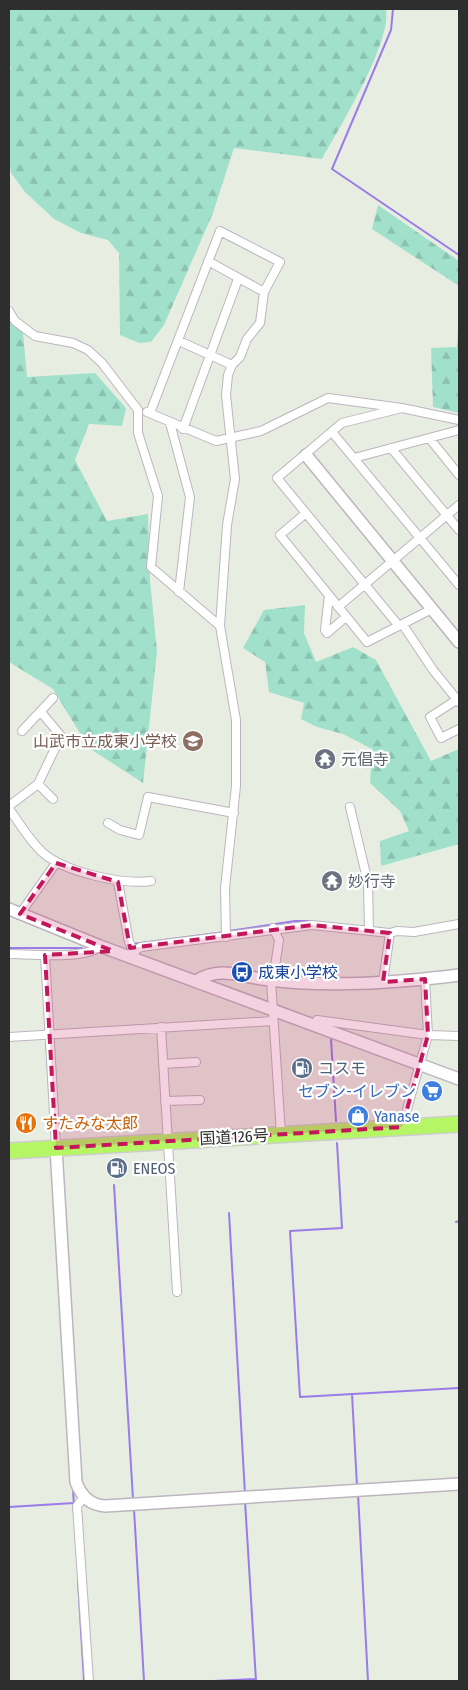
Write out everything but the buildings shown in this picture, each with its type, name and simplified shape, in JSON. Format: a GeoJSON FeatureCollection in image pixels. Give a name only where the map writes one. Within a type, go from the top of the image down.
{"type":"FeatureCollection","features":[{"type":"Feature","properties":{"kind":"highway","name":"国道126号"},"geometry":{"type":"LineString","coordinates":[[9,1151],[459,1124]]}},
{"type":"Feature","properties":{"kind":"street"},"geometry":{"type":"LineString","coordinates":[[150,413],[220,231],[280,262],[264,292],[260,323],[247,339],[240,357],[232,365],[228,375],[226,396],[235,479],[227,525],[220,626],[236,720],[234,813],[225,888],[226,933]]}},
{"type":"Feature","properties":{"kind":"street"},"geometry":{"type":"LineString","coordinates":[[208,261],[264,292]]}},
{"type":"Feature","properties":{"kind":"street"},"geometry":{"type":"LineString","coordinates":[[183,428],[238,279]]}},
{"type":"Feature","properties":{"kind":"street"},"geometry":{"type":"LineString","coordinates":[[9,312],[15,320],[34,336],[73,343],[88,350],[102,363],[138,410],[138,433],[158,496],[151,567],[220,626]]}},
{"type":"Feature","properties":{"kind":"street"},"geometry":{"type":"LineString","coordinates":[[179,341],[232,365]]}},
{"type":"Feature","properties":{"kind":"street"},"geometry":{"type":"LineString","coordinates":[[138,410],[150,413],[216,441],[261,431],[328,398],[402,408],[459,420]]}},
{"type":"Feature","properties":{"kind":"street"},"geometry":{"type":"LineString","coordinates":[[402,408],[342,423],[277,478],[401,626],[458,700],[430,717],[441,738],[459,729]]}},
{"type":"Feature","properties":{"kind":"street"},"geometry":{"type":"LineString","coordinates":[[170,423],[190,497],[179,592]]}},
{"type":"Feature","properties":{"kind":"street"},"geometry":{"type":"LineString","coordinates":[[354,458],[459,430]]}},
{"type":"Feature","properties":{"kind":"street"},"geometry":{"type":"LineString","coordinates":[[332,432],[459,585]]}},
{"type":"Feature","properties":{"kind":"street"},"geometry":{"type":"LineString","coordinates":[[430,439],[459,475]]}},
{"type":"Feature","properties":{"kind":"street"},"geometry":{"type":"LineString","coordinates":[[391,448],[459,530]]}},
{"type":"Feature","properties":{"kind":"street"},"geometry":{"type":"LineString","coordinates":[[306,454],[459,642]]}},
{"type":"Feature","properties":{"kind":"street"},"geometry":{"type":"LineString","coordinates":[[338,607],[459,506]]}},
{"type":"Feature","properties":{"kind":"street"},"geometry":{"type":"LineString","coordinates":[[306,513],[280,535],[367,642],[432,609]]}},
{"type":"Feature","properties":{"kind":"street"},"geometry":{"type":"LineString","coordinates":[[329,596],[325,630],[327,633],[346,617]]}},
{"type":"Feature","properties":{"kind":"street"},"geometry":{"type":"LineString","coordinates":[[22,731],[53,698]]}},
{"type":"Feature","properties":{"kind":"street"},"geometry":{"type":"LineString","coordinates":[[41,712],[61,736],[38,784],[9,807],[41,851],[56,863],[118,882],[151,881]]}},
{"type":"Feature","properties":{"kind":"street"},"geometry":{"type":"LineString","coordinates":[[38,784],[53,800]]}},
{"type":"Feature","properties":{"kind":"street"},"geometry":{"type":"LineString","coordinates":[[108,823],[120,830],[139,835],[148,797],[234,813]]}},
{"type":"Feature","properties":{"kind":"street"},"geometry":{"type":"LineString","coordinates":[[350,808],[368,883],[369,931]]}},
{"type":"Feature","properties":{"kind":"street"},"geometry":{"type":"LineString","coordinates":[[20,914],[56,863]]}},
{"type":"Feature","properties":{"kind":"street"},"geometry":{"type":"LineString","coordinates":[[118,882],[133,955]]}},
{"type":"Feature","properties":{"kind":"street"},"geometry":{"type":"LineString","coordinates":[[9,909],[100,946],[133,955],[273,1016],[316,1026],[459,1079]]}},
{"type":"Feature","properties":{"kind":"street"},"geometry":{"type":"LineString","coordinates":[[133,955],[141,947],[226,933],[273,928],[312,925],[369,931],[414,932],[459,924]]}},
{"type":"Feature","properties":{"kind":"street"},"geometry":{"type":"LineString","coordinates":[[273,928],[279,940],[272,980],[281,1134]]}},
{"type":"Feature","properties":{"kind":"street"},"geometry":{"type":"LineString","coordinates":[[382,982],[392,932]]}},
{"type":"Feature","properties":{"kind":"street"},"geometry":{"type":"LineString","coordinates":[[9,954],[45,955],[93,952],[100,946]]}},
{"type":"Feature","properties":{"kind":"street"},"geometry":{"type":"LineString","coordinates":[[45,955],[76,1482],[84,1497],[94,1504],[106,1506],[459,1484]]}},
{"type":"Feature","properties":{"kind":"street"},"geometry":{"type":"LineString","coordinates":[[196,981],[215,972],[272,980],[382,982],[459,975]]}},
{"type":"Feature","properties":{"kind":"street"},"geometry":{"type":"LineString","coordinates":[[402,1127],[428,1035],[426,979]]}},
{"type":"Feature","properties":{"kind":"street"},"geometry":{"type":"LineString","coordinates":[[9,1037],[161,1027],[273,1016]]}},
{"type":"Feature","properties":{"kind":"street"},"geometry":{"type":"LineString","coordinates":[[316,1026],[316,1020],[428,1035],[459,1036]]}},
{"type":"Feature","properties":{"kind":"street"},"geometry":{"type":"LineString","coordinates":[[161,1027],[177,1292]]}},
{"type":"Feature","properties":{"kind":"street"},"geometry":{"type":"LineString","coordinates":[[163,1064],[196,1062]]}},
{"type":"Feature","properties":{"kind":"street"},"geometry":{"type":"LineString","coordinates":[[165,1101],[200,1100]]}},
{"type":"Feature","properties":{"kind":"street"},"geometry":{"type":"LineString","coordinates":[[84,1497],[77,1506],[88,1681]]}},
{"type":"Feature","properties":{"kind":"highlighted area"},"geometry":{"type":"Polygon","coordinates":[[[56,863],[118,882],[130,948],[312,925],[390,933],[383,982],[425,979],[428,1035],[402,1127],[56,1148],[45,955],[113,951],[20,914],[56,863]]]}},
{"type":"Feature","properties":{"kind":"green space"},"geometry":{"type":"Polygon","coordinates":[[[9,9],[386,9],[386,24],[373,63],[352,106],[322,159],[234,148],[213,213],[164,325],[151,342],[139,343],[120,335],[119,253],[108,240],[81,233],[54,219],[25,192],[11,173],[9,157],[9,70],[11,69],[9,62],[9,9]]]}},
{"type":"Feature","properties":{"kind":"green space"},"geometry":{"type":"Polygon","coordinates":[[[378,205],[459,261],[459,286],[372,229],[378,205]]]}},
{"type":"Feature","properties":{"kind":"green space"},"geometry":{"type":"Polygon","coordinates":[[[459,309],[459,413],[433,407],[431,348],[457,347],[459,309]]]}},
{"type":"Feature","properties":{"kind":"green space"},"geometry":{"type":"Polygon","coordinates":[[[9,316],[23,333],[27,377],[95,373],[126,408],[122,426],[89,424],[75,460],[107,521],[148,514],[150,580],[157,651],[143,783],[89,748],[53,689],[9,662],[9,316]]]}},
{"type":"Feature","properties":{"kind":"green space"},"geometry":{"type":"Polygon","coordinates":[[[305,605],[304,633],[316,662],[353,647],[376,660],[431,761],[459,749],[459,844],[381,866],[380,841],[409,831],[400,811],[370,783],[372,749],[343,734],[317,727],[301,719],[304,703],[269,692],[265,662],[243,648],[264,610],[305,605]]]}},
{"type":"Feature","properties":{"kind":"waterway"},"geometry":{"type":"LineString","coordinates":[[393,9],[391,30],[332,169],[459,255]]}},
{"type":"Feature","properties":{"kind":"waterway"},"geometry":{"type":"LineString","coordinates":[[229,931],[295,921],[311,921]]}},
{"type":"Feature","properties":{"kind":"waterway"},"geometry":{"type":"LineString","coordinates":[[133,944],[225,932]]}},
{"type":"Feature","properties":{"kind":"waterway"},"geometry":{"type":"LineString","coordinates":[[396,935],[406,935]]}},
{"type":"Feature","properties":{"kind":"waterway"},"geometry":{"type":"LineString","coordinates":[[9,948],[82,948]]}},
{"type":"Feature","properties":{"kind":"waterway"},"geometry":{"type":"LineString","coordinates":[[46,1037],[49,1087]]}},
{"type":"Feature","properties":{"kind":"waterway"},"geometry":{"type":"LineString","coordinates":[[331,1039],[336,1121]]}},
{"type":"Feature","properties":{"kind":"waterway"},"geometry":{"type":"LineString","coordinates":[[337,1143],[342,1228],[290,1231],[300,1397],[459,1388]]}},
{"type":"Feature","properties":{"kind":"waterway"},"geometry":{"type":"LineString","coordinates":[[114,1185],[133,1499]]}},
{"type":"Feature","properties":{"kind":"waterway"},"geometry":{"type":"LineString","coordinates":[[229,1213],[245,1494]]}},
{"type":"Feature","properties":{"kind":"waterway"},"geometry":{"type":"LineString","coordinates":[[352,1394],[357,1486]]}},
{"type":"Feature","properties":{"kind":"waterway"},"geometry":{"type":"LineString","coordinates":[[73,1489],[74,1507]]}},
{"type":"Feature","properties":{"kind":"waterway"},"geometry":{"type":"LineString","coordinates":[[358,1494],[368,1681]]}},
{"type":"Feature","properties":{"kind":"waterway"},"geometry":{"type":"LineString","coordinates":[[245,1501],[256,1681]]}},
{"type":"Feature","properties":{"kind":"waterway"},"geometry":{"type":"LineString","coordinates":[[9,1507],[74,1503]]}},
{"type":"Feature","properties":{"kind":"waterway"},"geometry":{"type":"LineString","coordinates":[[134,1509],[144,1681]]}},
{"type":"Feature","properties":{"kind":"waterway"},"geometry":{"type":"LineString","coordinates":[[78,1581],[84,1681]]}},
{"type":"Feature","properties":{"kind":"waterway"},"geometry":{"type":"LineString","coordinates":[[213,1681],[255,1679]]}},
{"type":"Feature","properties":{"kind":"place","name":"山武市立成東小学校"},"geometry":{"type":"Point","coordinates":[193,741]}},
{"type":"Feature","properties":{"kind":"place","name":"元倡寺"},"geometry":{"type":"Point","coordinates":[325,759]}},
{"type":"Feature","properties":{"kind":"place","name":"妙行寺"},"geometry":{"type":"Point","coordinates":[332,881]}},
{"type":"Feature","properties":{"kind":"place","name":"成東小学校"},"geometry":{"type":"Point","coordinates":[242,972]}},
{"type":"Feature","properties":{"kind":"place","name":"コスモ"},"geometry":{"type":"Point","coordinates":[302,1068]}},
{"type":"Feature","properties":{"kind":"place","name":"セブン-イレブン"},"geometry":{"type":"Point","coordinates":[432,1091]}},
{"type":"Feature","properties":{"kind":"place","name":"Yanase"},"geometry":{"type":"Point","coordinates":[358,1116]}},
{"type":"Feature","properties":{"kind":"place","name":"すたみな太郎"},"geometry":{"type":"Point","coordinates":[26,1123]}},
{"type":"Feature","properties":{"kind":"place","name":"ENEOS"},"geometry":{"type":"Point","coordinates":[117,1168]}}]}
